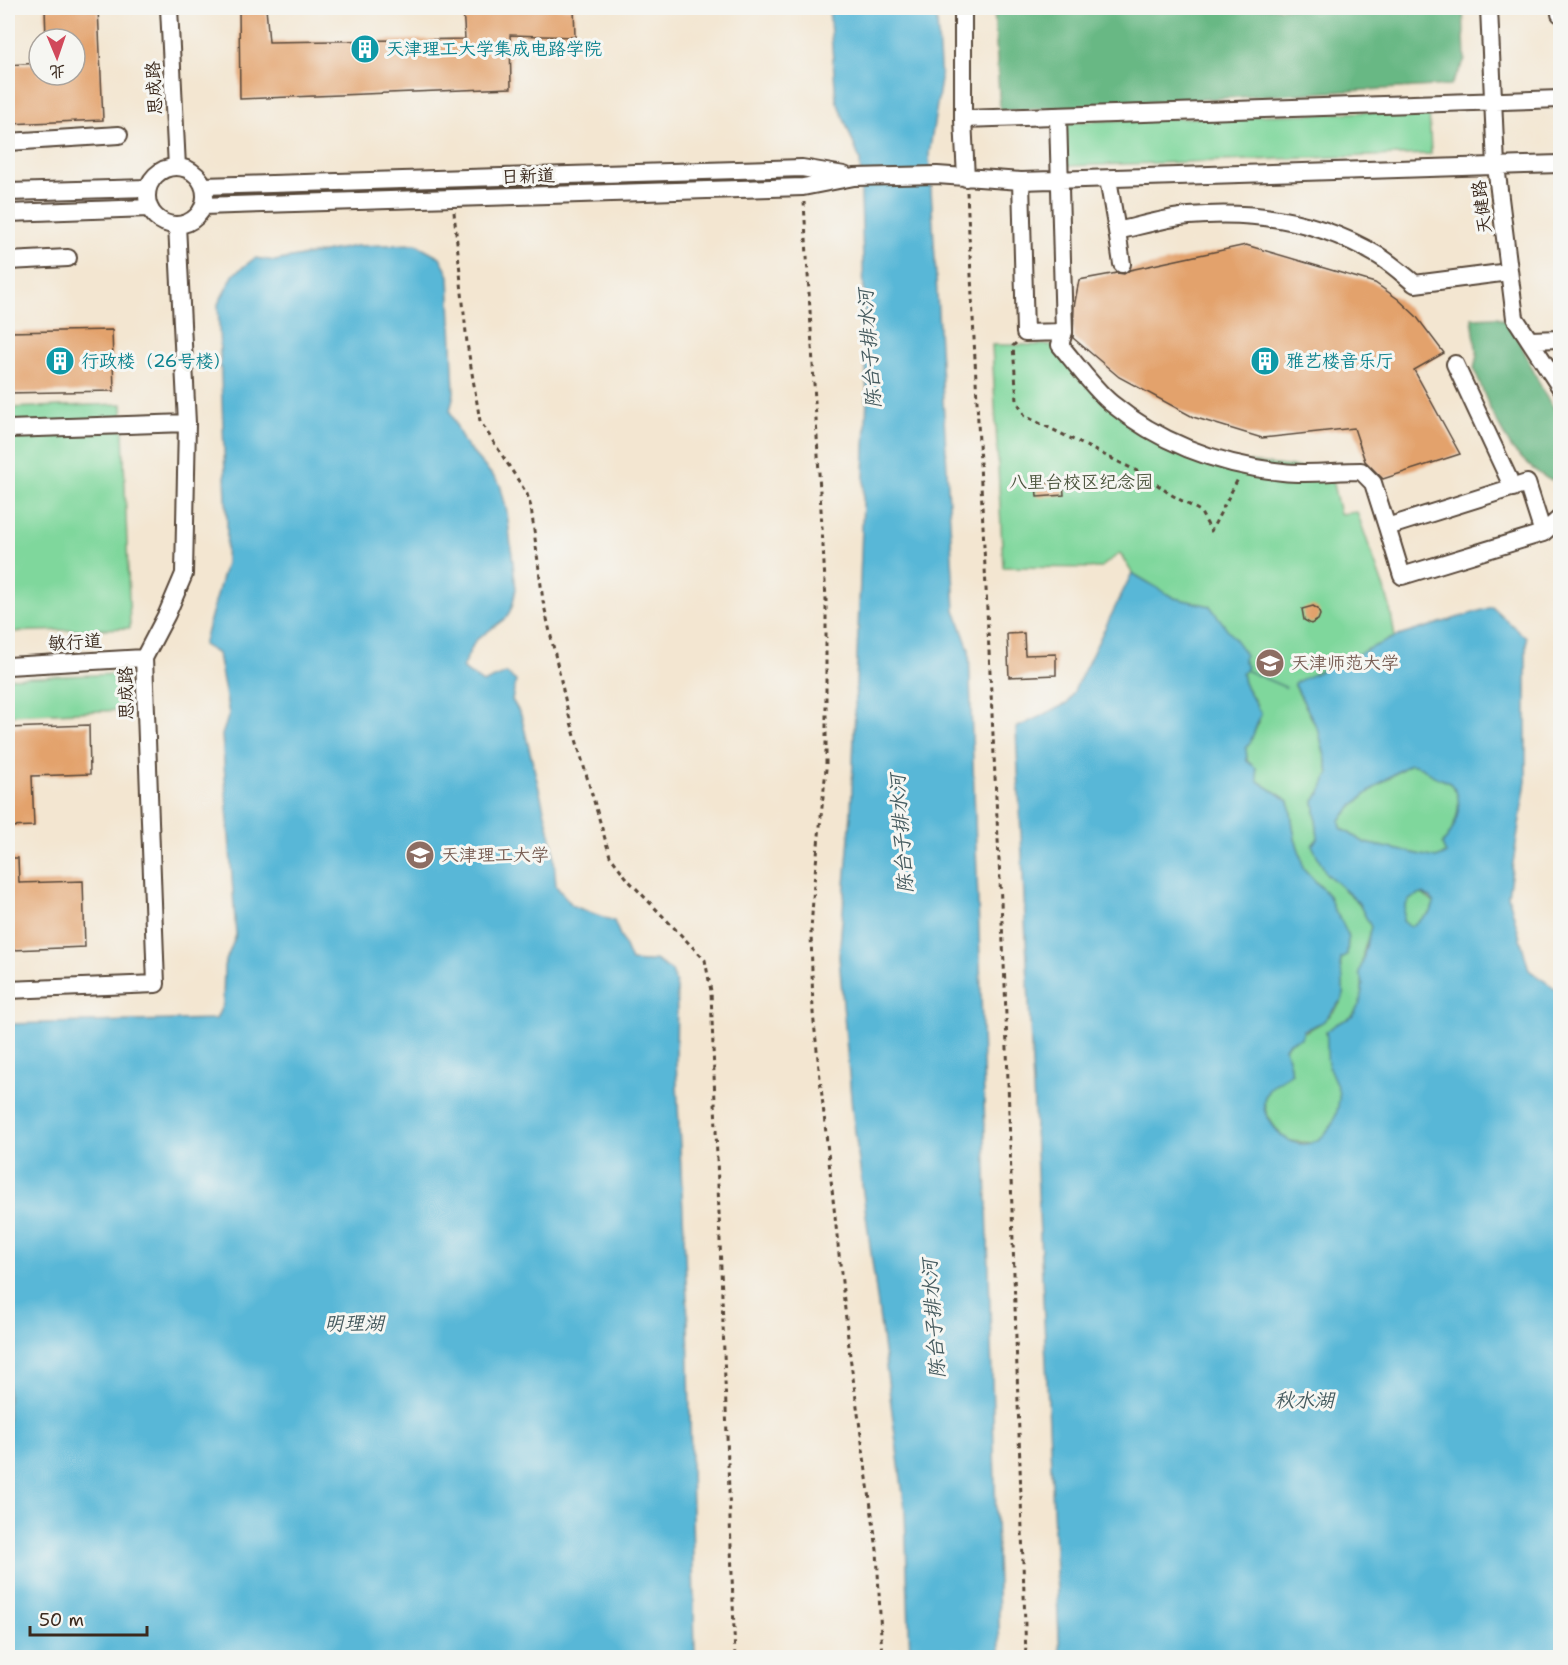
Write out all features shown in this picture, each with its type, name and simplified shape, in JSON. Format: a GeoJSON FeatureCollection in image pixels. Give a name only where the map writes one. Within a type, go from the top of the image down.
{"type":"FeatureCollection","features":[{"type":"Feature","properties":{"kind":"street","name":"思成路"},"geometry":{"type":"LineString","coordinates":[[170,8],[177,167]]}},
{"type":"Feature","properties":{"kind":"street"},"geometry":{"type":"LineString","coordinates":[[963,8],[963,119],[966,178]]}},
{"type":"Feature","properties":{"kind":"street","name":"天健路"},"geometry":{"type":"LineString","coordinates":[[1489,8],[1497,166],[1515,318],[1560,387]]}},
{"type":"Feature","properties":{"kind":"street"},"geometry":{"type":"LineString","coordinates":[[1560,8],[1560,14]]}},
{"type":"Feature","properties":{"kind":"street"},"geometry":{"type":"LineString","coordinates":[[963,119],[1560,99]]}},
{"type":"Feature","properties":{"kind":"street"},"geometry":{"type":"LineString","coordinates":[[1058,116],[1064,332],[1059,345],[1110,402],[1142,425],[1173,443],[1211,458],[1285,472],[1361,471],[1372,483],[1402,576],[1543,533],[1560,518]]}},
{"type":"Feature","properties":{"kind":"street"},"geometry":{"type":"LineString","coordinates":[[8,142],[119,135]]}},
{"type":"Feature","properties":{"kind":"street","name":"日新道"},"geometry":{"type":"LineString","coordinates":[[203,206],[803,187],[854,177],[937,174],[1021,181],[1560,164]]}},
{"type":"Feature","properties":{"kind":"street"},"geometry":{"type":"LineString","coordinates":[[168,168],[186,169],[194,174],[203,186],[205,198],[203,206],[192,221],[177,225],[162,223],[154,217],[149,208],[146,198],[147,188],[159,172],[168,168]]}},
{"type":"Feature","properties":{"kind":"street","name":"日新道"},"geometry":{"type":"LineString","coordinates":[[203,186],[802,168],[854,177]]}},
{"type":"Feature","properties":{"kind":"street"},"geometry":{"type":"LineString","coordinates":[[1108,179],[1122,264]]}},
{"type":"Feature","properties":{"kind":"street"},"geometry":{"type":"LineString","coordinates":[[1021,181],[1025,333],[1064,332]]}},
{"type":"Feature","properties":{"kind":"street"},"geometry":{"type":"LineString","coordinates":[[8,192],[147,188]]}},
{"type":"Feature","properties":{"kind":"street"},"geometry":{"type":"LineString","coordinates":[[8,213],[149,208]]}},
{"type":"Feature","properties":{"kind":"street"},"geometry":{"type":"LineString","coordinates":[[1117,231],[1187,216],[1249,214],[1299,222],[1345,237],[1381,257],[1415,284],[1509,272]]}},
{"type":"Feature","properties":{"kind":"street","name":"思成路"},"geometry":{"type":"LineString","coordinates":[[8,990],[156,984],[144,658],[167,614],[184,574],[187,423],[177,225]]}},
{"type":"Feature","properties":{"kind":"street"},"geometry":{"type":"LineString","coordinates":[[8,261],[68,258]]}},
{"type":"Feature","properties":{"kind":"street"},"geometry":{"type":"LineString","coordinates":[[1530,340],[1560,339]]}},
{"type":"Feature","properties":{"kind":"street"},"geometry":{"type":"LineString","coordinates":[[1455,364],[1513,488]]}},
{"type":"Feature","properties":{"kind":"street"},"geometry":{"type":"LineString","coordinates":[[8,429],[187,423]]}},
{"type":"Feature","properties":{"kind":"street"},"geometry":{"type":"LineString","coordinates":[[1387,527],[1527,483],[1543,533]]}},
{"type":"Feature","properties":{"kind":"street","name":"敏行道"},"geometry":{"type":"LineString","coordinates":[[8,666],[144,658]]}},
{"type":"Feature","properties":{"kind":"path"},"geometry":{"type":"LineString","coordinates":[[966,178],[1005,985],[1026,1658]]}},
{"type":"Feature","properties":{"kind":"path"},"geometry":{"type":"LineString","coordinates":[[803,187],[826,600],[826,769],[811,931],[813,1013],[850,1356],[877,1550],[882,1658]]}},
{"type":"Feature","properties":{"kind":"path"},"geometry":{"type":"LineString","coordinates":[[453,198],[467,343],[480,421],[527,494],[531,507],[543,601],[568,712],[610,856],[629,881],[705,960],[711,991],[735,1658]]}},
{"type":"Feature","properties":{"kind":"path"},"geometry":{"type":"LineString","coordinates":[[1025,333],[1013,346],[1017,401],[1025,416],[1143,474],[1170,494],[1200,511],[1211,531],[1244,466]]}},
{"type":"Feature","properties":{"kind":"green space"},"geometry":{"type":"Polygon","coordinates":[[[994,8],[1463,8],[1465,60],[1451,85],[1000,111],[994,8]]]}},
{"type":"Feature","properties":{"kind":"green space"},"geometry":{"type":"Polygon","coordinates":[[[1429,110],[1431,154],[1067,166],[1065,122],[1429,110]]]}},
{"type":"Feature","properties":{"kind":"green space"},"geometry":{"type":"Polygon","coordinates":[[[1497,317],[1511,324],[1545,395],[1560,417],[1560,481],[1548,479],[1533,469],[1512,449],[1491,411],[1474,369],[1477,355],[1472,318],[1497,317]]]}},
{"type":"Feature","properties":{"kind":"green space","name":"八里台校区纪念园"},"geometry":{"type":"Polygon","coordinates":[[[992,345],[1060,345],[1110,402],[1211,458],[1330,471],[1340,514],[1357,512],[1389,603],[1395,637],[1294,684],[1319,732],[1329,773],[1321,792],[1314,801],[1318,838],[1326,873],[1358,902],[1371,927],[1363,954],[1362,996],[1357,1011],[1326,1032],[1340,1095],[1337,1116],[1325,1136],[1313,1143],[1288,1141],[1271,1122],[1267,1114],[1265,1099],[1268,1091],[1275,1084],[1292,1073],[1285,1048],[1296,1037],[1326,1019],[1342,999],[1341,959],[1347,955],[1348,936],[1329,896],[1303,868],[1295,839],[1289,801],[1257,781],[1247,761],[1246,748],[1259,722],[1257,705],[1244,683],[1242,674],[1247,667],[1210,606],[1174,598],[1132,573],[1120,553],[1100,568],[1003,567],[992,345]]]}},
{"type":"Feature","properties":{"kind":"green space"},"geometry":{"type":"Polygon","coordinates":[[[122,404],[130,628],[8,632],[8,408],[122,404]]]}},
{"type":"Feature","properties":{"kind":"green space"},"geometry":{"type":"Polygon","coordinates":[[[121,674],[123,710],[8,715],[8,678],[121,674]]]}},
{"type":"Feature","properties":{"kind":"green space"},"geometry":{"type":"Polygon","coordinates":[[[1410,764],[1424,767],[1434,776],[1448,782],[1457,795],[1457,818],[1442,844],[1446,854],[1436,858],[1365,843],[1341,828],[1340,820],[1363,796],[1410,764]]]}},
{"type":"Feature","properties":{"kind":"green space"},"geometry":{"type":"Polygon","coordinates":[[[1422,894],[1434,903],[1431,912],[1410,927],[1403,921],[1406,903],[1422,894]]]}},
{"type":"Feature","properties":{"kind":"water","name":"陈台子排水河"},"geometry":{"type":"Polygon","coordinates":[[[829,8],[936,8],[941,80],[929,154],[955,610],[969,650],[1000,1657],[910,1657],[905,1510],[852,1109],[839,957],[851,814],[867,397],[860,160],[836,99],[829,8]]]}},
{"type":"Feature","properties":{"kind":"water","name":"明理湖"},"geometry":{"type":"Polygon","coordinates":[[[416,244],[440,257],[449,276],[454,393],[450,411],[464,443],[500,484],[507,512],[516,589],[507,617],[475,641],[462,668],[483,683],[506,673],[516,681],[512,700],[521,715],[553,846],[556,886],[573,906],[614,921],[631,961],[655,960],[672,971],[677,988],[676,1061],[688,1321],[695,1657],[8,1657],[8,1024],[216,1019],[223,1004],[224,966],[236,935],[222,735],[229,714],[218,654],[203,645],[226,563],[227,523],[218,304],[234,274],[255,258],[275,261],[356,246],[416,244]]]}},
{"type":"Feature","properties":{"kind":"water","name":"秋水湖"},"geometry":{"type":"Polygon","coordinates":[[[1132,573],[1174,598],[1210,606],[1243,650],[1245,655],[1243,659],[1247,667],[1242,673],[1244,683],[1261,714],[1246,748],[1247,761],[1256,768],[1258,781],[1289,801],[1295,839],[1303,868],[1329,896],[1348,936],[1347,955],[1341,959],[1340,967],[1343,979],[1343,998],[1323,1022],[1304,1030],[1301,1038],[1289,1042],[1285,1048],[1292,1073],[1273,1086],[1264,1100],[1264,1107],[1271,1123],[1282,1135],[1293,1142],[1304,1144],[1314,1142],[1324,1135],[1331,1126],[1336,1113],[1339,1094],[1328,1064],[1326,1032],[1336,1024],[1352,1017],[1360,1003],[1363,983],[1359,974],[1371,927],[1358,902],[1326,873],[1312,845],[1318,838],[1314,801],[1321,792],[1329,773],[1319,732],[1294,683],[1395,637],[1492,607],[1526,638],[1526,781],[1508,895],[1529,970],[1560,992],[1560,1657],[1060,1657],[1016,728],[1068,703],[1132,573]],[[1410,764],[1363,796],[1340,820],[1341,828],[1365,843],[1436,858],[1446,854],[1442,844],[1457,818],[1457,795],[1449,783],[1422,767],[1410,764]],[[1422,894],[1409,900],[1405,907],[1403,921],[1410,927],[1431,912],[1434,903],[1431,898],[1422,894]]]}},
{"type":"Feature","properties":{"kind":"building"},"geometry":{"type":"Polygon","coordinates":[[[45,8],[98,8],[103,120],[8,124],[8,65],[27,64],[27,87],[87,87],[87,27],[46,27],[45,8]]]}},
{"type":"Feature","properties":{"kind":"building","name":"天津理工大学集成电路学院"},"geometry":{"type":"Polygon","coordinates":[[[239,8],[266,8],[269,42],[465,39],[463,8],[574,8],[575,37],[510,35],[511,88],[240,99],[239,8]]]}},
{"type":"Feature","properties":{"kind":"building","name":"雅艺楼音乐厅"},"geometry":{"type":"Polygon","coordinates":[[[1246,245],[1375,283],[1398,299],[1416,316],[1444,353],[1414,370],[1460,454],[1383,479],[1365,461],[1354,428],[1262,438],[1193,417],[1119,377],[1073,338],[1074,307],[1079,280],[1117,273],[1124,274],[1130,270],[1246,245]]]}},
{"type":"Feature","properties":{"kind":"building","name":"行政楼（26号楼）"},"geometry":{"type":"Polygon","coordinates":[[[112,330],[114,391],[8,393],[8,332],[112,330]]]}},
{"type":"Feature","properties":{"kind":"building"},"geometry":{"type":"Polygon","coordinates":[[[1063,482],[1064,495],[1037,497],[1036,483],[1063,482]]]}},
{"type":"Feature","properties":{"kind":"building"},"geometry":{"type":"Polygon","coordinates":[[[1313,606],[1318,609],[1320,615],[1318,620],[1311,624],[1304,620],[1302,609],[1313,606]]]}},
{"type":"Feature","properties":{"kind":"building"},"geometry":{"type":"Polygon","coordinates":[[[1024,633],[1025,655],[1056,654],[1056,675],[1009,677],[1007,634],[1024,633]]]}},
{"type":"Feature","properties":{"kind":"building"},"geometry":{"type":"Polygon","coordinates":[[[89,725],[90,774],[32,776],[34,826],[8,827],[8,728],[89,725]]]}},
{"type":"Feature","properties":{"kind":"building"},"geometry":{"type":"Polygon","coordinates":[[[8,858],[18,858],[19,883],[83,881],[85,947],[13,950],[13,942],[8,942],[8,858]]]}},
{"type":"Feature","properties":{"kind":"place","name":"天津理工大学集成电路学院"},"geometry":{"type":"Point","coordinates":[365,49]}},
{"type":"Feature","properties":{"kind":"place","name":"行政楼（26号楼）"},"geometry":{"type":"Point","coordinates":[60,361]}},
{"type":"Feature","properties":{"kind":"place","name":"雅艺楼音乐厅"},"geometry":{"type":"Point","coordinates":[1265,361]}},
{"type":"Feature","properties":{"kind":"place","name":"天津师范大学"},"geometry":{"type":"Point","coordinates":[1270,663]}},
{"type":"Feature","properties":{"kind":"place","name":"天津理工大学"},"geometry":{"type":"Point","coordinates":[420,855]}}]}
